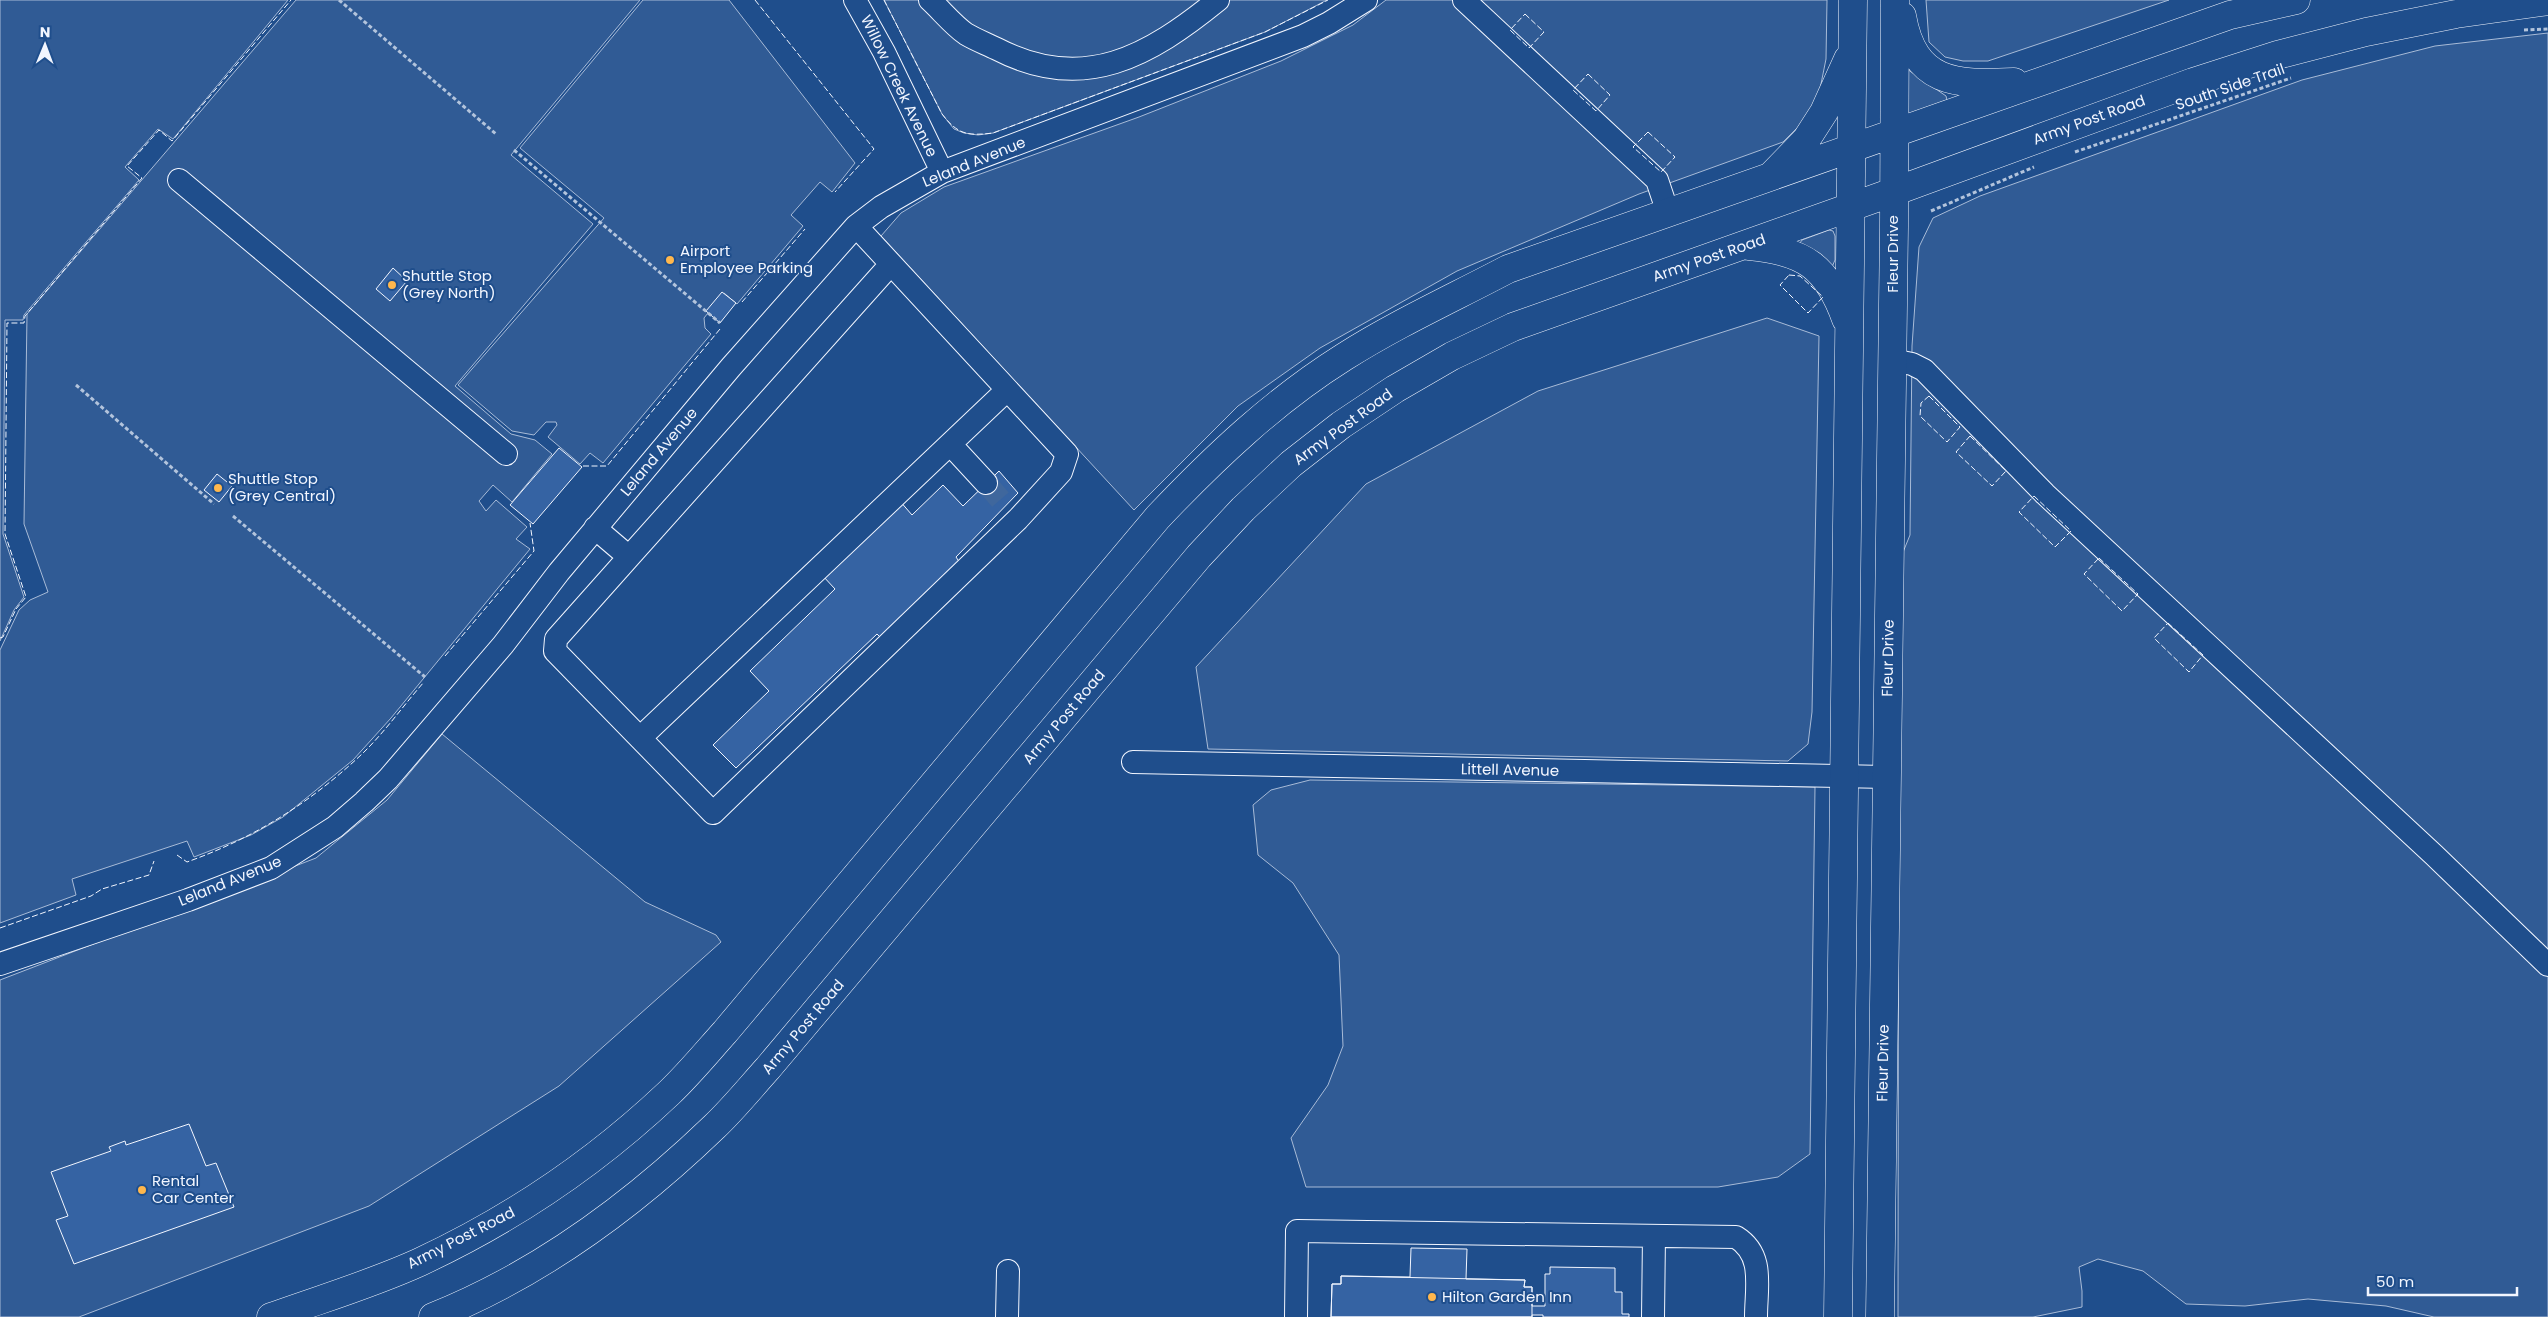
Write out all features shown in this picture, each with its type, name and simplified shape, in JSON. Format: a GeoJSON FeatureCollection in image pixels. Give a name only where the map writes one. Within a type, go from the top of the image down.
{"type":"FeatureCollection","features":[{"type":"Feature","properties":{"kind":"main road"},"geometry":{"type":"LineString","coordinates":[[1838,1317],[1853,0]]}},
{"type":"Feature","properties":{"kind":"main road","name":"Fleur Drive"},"geometry":{"type":"LineString","coordinates":[[1880,1317],[1895,0]]}},
{"type":"Feature","properties":{"kind":"main road"},"geometry":{"type":"LineString","coordinates":[[1899,0],[1908,41],[1922,64],[1936,75],[1954,82],[1974,84],[2038,82]]}},
{"type":"Feature","properties":{"kind":"main road","name":"Army Post Road"},"geometry":{"type":"LineString","coordinates":[[271,1317],[418,1262],[476,1234],[530,1203],[580,1168],[626,1131],[670,1091],[725,1032],[1158,518],[1216,458],[1293,392],[1344,357],[1396,326],[1508,269],[2230,15],[2296,0]]}},
{"type":"Feature","properties":{"kind":"main road","name":"Army Post Road"},"geometry":{"type":"LineString","coordinates":[[433,1317],[500,1285],[559,1251],[617,1211],[664,1173],[716,1125],[775,1061],[1199,556],[1243,509],[1292,464],[1372,404],[1452,356],[1513,327],[1893,192],[2193,82],[2277,55],[2366,32],[2438,18],[2548,1]]}},
{"type":"Feature","properties":{"kind":"main road"},"geometry":{"type":"LineString","coordinates":[[1769,178],[1806,140],[1824,112],[1853,48]]}},
{"type":"Feature","properties":{"kind":"main road"},"geometry":{"type":"LineString","coordinates":[[1742,246],[1788,252],[1805,260],[1818,270],[1830,282],[1839,300],[1850,333]]}},
{"type":"Feature","properties":{"kind":"street","name":"Willow Creek Avenue"},"geometry":{"type":"LineString","coordinates":[[854,0],[884,52],[942,172]]}},
{"type":"Feature","properties":{"kind":"street"},"geometry":{"type":"LineString","coordinates":[[930,0],[966,34],[1020,61],[1045,68],[1074,70],[1097,68],[1139,53],[1185,27],[1218,0]]}},
{"type":"Feature","properties":{"kind":"street","name":"Leland Avenue"},"geometry":{"type":"LineString","coordinates":[[0,964],[236,883],[271,868],[335,827],[388,779],[503,645],[595,528],[731,367],[856,226],[905,191],[942,172],[1303,36],[1330,23],[1366,0]]}},
{"type":"Feature","properties":{"kind":"street"},"geometry":{"type":"LineString","coordinates":[[1464,0],[1657,180],[1668,213]]}},
{"type":"Feature","properties":{"kind":"street"},"geometry":{"type":"LineString","coordinates":[[179,180],[506,454]]}},
{"type":"Feature","properties":{"kind":"street"},"geometry":{"type":"LineString","coordinates":[[856,226],[1067,454],[1061,472],[1012,512],[713,813],[555,650],[556,639],[891,264]]}},
{"type":"Feature","properties":{"kind":"street"},"geometry":{"type":"LineString","coordinates":[[1892,360],[1912,364],[1924,370],[2045,494],[2434,855],[2548,964]]}},
{"type":"Feature","properties":{"kind":"street"},"geometry":{"type":"LineString","coordinates":[[640,738],[1007,390]]}},
{"type":"Feature","properties":{"kind":"street"},"geometry":{"type":"LineString","coordinates":[[950,444],[986,484]]}},
{"type":"Feature","properties":{"kind":"street"},"geometry":{"type":"LineString","coordinates":[[595,528],[629,557]]}},
{"type":"Feature","properties":{"kind":"street","name":"Littell Avenue"},"geometry":{"type":"LineString","coordinates":[[1134,762],[1843,778],[1886,777]]}},
{"type":"Feature","properties":{"kind":"street"},"geometry":{"type":"LineString","coordinates":[[1296,1317],[1297,1231],[1736,1237],[1748,1245],[1756,1262],[1756,1317]]}},
{"type":"Feature","properties":{"kind":"street"},"geometry":{"type":"LineString","coordinates":[[1653,1317],[1654,1236]]}},
{"type":"Feature","properties":{"kind":"street"},"geometry":{"type":"LineString","coordinates":[[1008,1271],[1008,1317]]}},
{"type":"Feature","properties":{"kind":"path"},"geometry":{"type":"LineString","coordinates":[[339,0],[496,134]]}},
{"type":"Feature","properties":{"kind":"path"},"geometry":{"type":"LineString","coordinates":[[2518,30],[2548,29]]}},
{"type":"Feature","properties":{"kind":"path","name":"South Side Trail"},"geometry":{"type":"LineString","coordinates":[[2066,156],[2300,75]]}},
{"type":"Feature","properties":{"kind":"path"},"geometry":{"type":"LineString","coordinates":[[514,150],[720,323]]}},
{"type":"Feature","properties":{"kind":"path"},"geometry":{"type":"LineString","coordinates":[[1931,211],[2040,165]]}},
{"type":"Feature","properties":{"kind":"path"},"geometry":{"type":"LineString","coordinates":[[76,385],[214,504]]}},
{"type":"Feature","properties":{"kind":"path"},"geometry":{"type":"LineString","coordinates":[[233,516],[425,677]]}},
{"type":"Feature","properties":{"kind":"shaded area"},"geometry":{"type":"Polygon","coordinates":[[[0,0],[288,0],[173,139],[158,129],[125,167],[139,180],[24,315],[23,320],[5,320],[3,534],[24,597],[14,610],[0,641],[0,0]]]}},
{"type":"Feature","properties":{"kind":"shaded area"},"geometry":{"type":"Polygon","coordinates":[[[296,0],[640,0],[511,155],[593,224],[455,386],[511,434],[535,440],[552,454],[512,502],[493,485],[479,501],[486,511],[496,500],[527,527],[516,539],[530,549],[391,718],[353,760],[283,817],[251,835],[194,857],[187,841],[72,879],[76,895],[0,923],[0,650],[19,610],[30,600],[48,592],[24,524],[27,314],[296,0]]]}},
{"type":"Feature","properties":{"kind":"shaded area","name":"Airport Employee Parking"},"geometry":{"type":"Polygon","coordinates":[[[643,0],[729,0],[855,163],[832,192],[820,182],[791,215],[803,226],[737,304],[724,293],[704,318],[705,328],[711,334],[603,463],[590,453],[580,464],[548,437],[557,425],[556,422],[546,422],[534,435],[512,431],[458,385],[604,218],[520,148],[643,0]]]}},
{"type":"Feature","properties":{"kind":"shaded area"},"geometry":{"type":"Polygon","coordinates":[[[884,0],[1327,0],[1265,32],[993,133],[978,135],[954,129],[942,114],[884,0]]]}},
{"type":"Feature","properties":{"kind":"shaded area"},"geometry":{"type":"Polygon","coordinates":[[[1386,0],[1827,0],[1826,59],[1819,94],[1804,121],[1783,142],[1639,194],[1457,271],[1320,348],[1238,406],[1134,510],[881,236],[901,213],[944,187],[1139,117],[1281,61],[1353,25],[1386,0]]]}},
{"type":"Feature","properties":{"kind":"shaded area"},"geometry":{"type":"Polygon","coordinates":[[[1926,0],[2169,0],[1988,61],[1963,61],[1945,57],[1929,42],[1926,0]]]}},
{"type":"Feature","properties":{"kind":"shaded area"},"geometry":{"type":"Polygon","coordinates":[[[2548,33],[2548,1317],[2434,1317],[2386,1306],[2308,1299],[2245,1306],[2186,1304],[2143,1271],[2098,1259],[2079,1267],[2082,1307],[2033,1317],[1898,1317],[1899,562],[1910,535],[1912,346],[1919,247],[1933,218],[1980,196],[2302,80],[2435,46],[2548,33]]]}},
{"type":"Feature","properties":{"kind":"shaded area"},"geometry":{"type":"Polygon","coordinates":[[[1907,69],[1946,96],[1947,100],[1908,114],[1907,69]]]}},
{"type":"Feature","properties":{"kind":"shaded area"},"geometry":{"type":"Polygon","coordinates":[[[1829,230],[1833,231],[1835,236],[1835,260],[1832,267],[1800,245],[1802,240],[1829,230]]]}},
{"type":"Feature","properties":{"kind":"shaded area"},"geometry":{"type":"Polygon","coordinates":[[[1767,318],[1819,336],[1812,712],[1808,744],[1788,761],[1208,749],[1196,667],[1366,484],[1538,391],[1767,318]]]}},
{"type":"Feature","properties":{"kind":"shaded area"},"geometry":{"type":"Polygon","coordinates":[[[442,734],[645,902],[716,935],[721,942],[559,1086],[369,1206],[79,1317],[0,1317],[0,980],[316,858],[387,800],[442,734]]]}},
{"type":"Feature","properties":{"kind":"shaded area"},"geometry":{"type":"Polygon","coordinates":[[[1310,780],[1815,787],[1810,1154],[1778,1177],[1718,1187],[1306,1187],[1291,1138],[1328,1085],[1343,1046],[1339,955],[1293,883],[1258,855],[1253,805],[1271,790],[1310,780]]]}},
{"type":"Feature","properties":{"kind":"building","name":"Shuttle Stop (Grey North)"},"geometry":{"type":"Polygon","coordinates":[[[393,268],[407,281],[390,301],[376,289],[393,268]]]}},
{"type":"Feature","properties":{"kind":"building"},"geometry":{"type":"Polygon","coordinates":[[[722,292],[736,303],[720,323],[706,311],[722,292]]]}},
{"type":"Feature","properties":{"kind":"building"},"geometry":{"type":"Polygon","coordinates":[[[559,448],[582,467],[533,524],[510,505],[559,448]]]}},
{"type":"Feature","properties":{"kind":"building"},"geometry":{"type":"Polygon","coordinates":[[[999,471],[1018,493],[956,557],[960,563],[881,638],[877,634],[736,768],[713,745],[769,691],[750,671],[835,589],[822,575],[899,500],[912,515],[943,485],[963,506],[999,471]]]}},
{"type":"Feature","properties":{"kind":"building","name":"Shuttle Stop (Grey Central)"},"geometry":{"type":"Polygon","coordinates":[[[217,474],[232,486],[219,502],[204,490],[217,474]]]}},
{"type":"Feature","properties":{"kind":"building","name":"Rental Car Center"},"geometry":{"type":"Polygon","coordinates":[[[189,1124],[206,1166],[216,1163],[234,1207],[74,1264],[56,1220],[68,1216],[51,1172],[111,1151],[109,1147],[125,1141],[126,1145],[189,1124]]]}},
{"type":"Feature","properties":{"kind":"building"},"geometry":{"type":"Polygon","coordinates":[[[1411,1248],[1467,1249],[1466,1279],[1525,1280],[1524,1287],[1532,1287],[1532,1306],[1545,1306],[1545,1274],[1550,1274],[1550,1267],[1615,1268],[1615,1292],[1622,1292],[1622,1314],[1629,1314],[1629,1317],[1543,1317],[1543,1315],[1532,1315],[1532,1317],[1331,1317],[1332,1284],[1341,1284],[1341,1276],[1410,1277],[1411,1248]]]}},
{"type":"Feature","properties":{"kind":"building","name":"Hilton Garden Inn"},"geometry":{"type":"Polygon","coordinates":[[[1341,1276],[1525,1280],[1524,1287],[1532,1287],[1532,1317],[1331,1317],[1332,1284],[1341,1284],[1341,1276]]]}},
{"type":"Feature","properties":{"kind":"tunnel"},"geometry":{"type":"LineString","coordinates":[[986,483],[1006,506]]}},
{"type":"Feature","properties":{"kind":"fence"},"geometry":{"type":"LineString","coordinates":[[0,638],[3,637],[16,609],[26,597],[5,534],[7,323],[24,323],[25,316],[142,178],[127,166],[159,130],[172,141],[291,0]]}},
{"type":"Feature","properties":{"kind":"fence"},"geometry":{"type":"LineString","coordinates":[[755,0],[874,149],[835,192]]}},
{"type":"Feature","properties":{"kind":"fence"},"geometry":{"type":"LineString","coordinates":[[884,0],[942,114],[953,126],[970,134],[993,133],[1265,32],[1328,0]]}},
{"type":"Feature","properties":{"kind":"fence"},"geometry":{"type":"LineString","coordinates":[[1525,14],[1544,32],[1529,48],[1510,30],[1525,14]]}},
{"type":"Feature","properties":{"kind":"fence"},"geometry":{"type":"LineString","coordinates":[[1588,74],[1610,95],[1596,111],[1573,90],[1588,74]]}},
{"type":"Feature","properties":{"kind":"fence"},"geometry":{"type":"LineString","coordinates":[[1648,132],[1675,157],[1661,172],[1633,147],[1648,132]]}},
{"type":"Feature","properties":{"kind":"fence"},"geometry":{"type":"LineString","coordinates":[[742,302],[805,229]]}},
{"type":"Feature","properties":{"kind":"fence"},"geometry":{"type":"LineString","coordinates":[[1789,275],[1800,276],[1823,297],[1808,313],[1780,285],[1789,275]]}},
{"type":"Feature","properties":{"kind":"fence"},"geometry":{"type":"LineString","coordinates":[[583,466],[607,466],[720,329]]}},
{"type":"Feature","properties":{"kind":"fence"},"geometry":{"type":"LineString","coordinates":[[1929,396],[1960,427],[1947,442],[1920,416],[1921,403],[1929,396]]}},
{"type":"Feature","properties":{"kind":"fence"},"geometry":{"type":"LineString","coordinates":[[1970,436],[2006,471],[1992,486],[1956,452],[1970,436]]}},
{"type":"Feature","properties":{"kind":"fence"},"geometry":{"type":"LineString","coordinates":[[2034,496],[2071,531],[2055,547],[2019,512],[2034,496]]}},
{"type":"Feature","properties":{"kind":"fence"},"geometry":{"type":"LineString","coordinates":[[445,656],[534,551],[530,523]]}},
{"type":"Feature","properties":{"kind":"fence"},"geometry":{"type":"LineString","coordinates":[[2099,558],[2138,594],[2122,611],[2084,574],[2099,558]]}},
{"type":"Feature","properties":{"kind":"fence"},"geometry":{"type":"LineString","coordinates":[[2168,623],[2203,655],[2189,672],[2154,638],[2168,623]]}},
{"type":"Feature","properties":{"kind":"fence"},"geometry":{"type":"LineString","coordinates":[[177,855],[187,862],[212,852],[258,830],[301,803],[342,772],[362,754],[424,682]]}},
{"type":"Feature","properties":{"kind":"fence"},"geometry":{"type":"LineString","coordinates":[[0,928],[91,896],[102,889],[149,875],[154,861]]}},
{"type":"Feature","properties":{"kind":"place","name":"Airport Employee Parking"},"geometry":{"type":"Point","coordinates":[670,260]}},
{"type":"Feature","properties":{"kind":"place","name":"Shuttle Stop (Grey North)"},"geometry":{"type":"Point","coordinates":[392,285]}},
{"type":"Feature","properties":{"kind":"place","name":"Shuttle Stop (Grey Central)"},"geometry":{"type":"Point","coordinates":[218,488]}},
{"type":"Feature","properties":{"kind":"place","name":"Rental Car Center"},"geometry":{"type":"Point","coordinates":[142,1190]}},
{"type":"Feature","properties":{"kind":"place","name":"Hilton Garden Inn"},"geometry":{"type":"Point","coordinates":[1432,1297]}}]}
